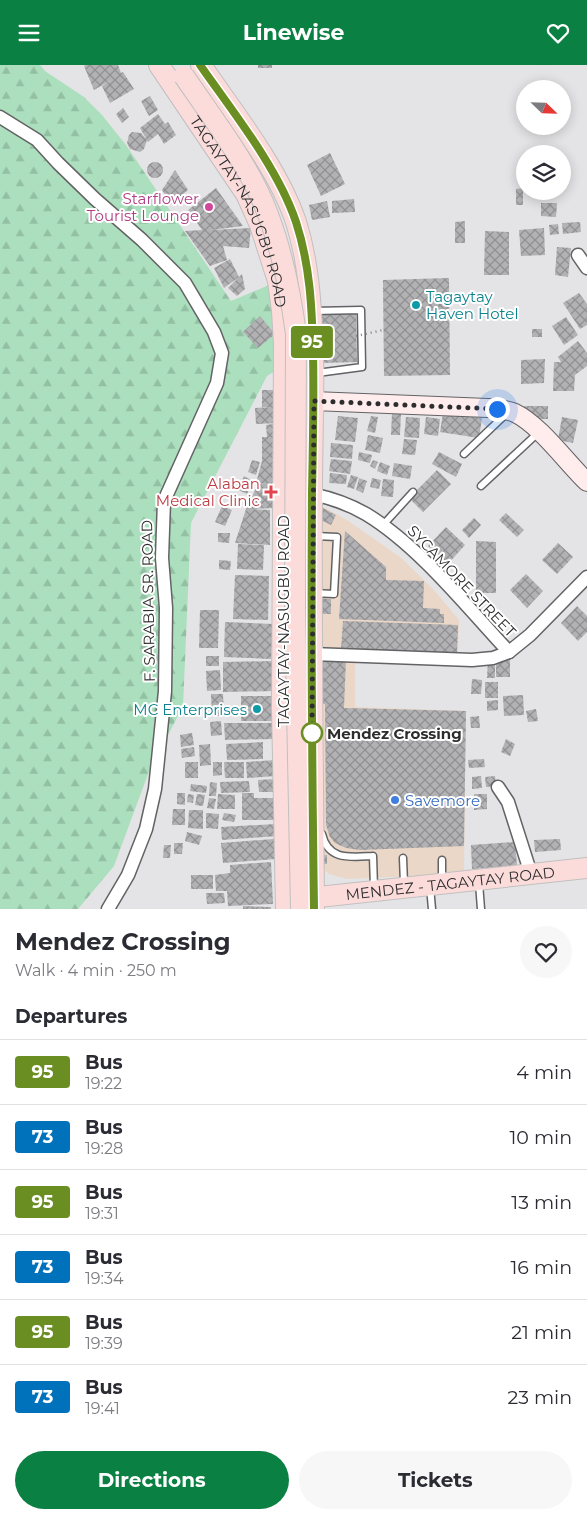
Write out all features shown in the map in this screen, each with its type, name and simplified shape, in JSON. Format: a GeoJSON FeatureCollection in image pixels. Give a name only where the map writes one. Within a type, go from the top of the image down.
{"type":"FeatureCollection","features":[{"type":"Feature","properties":{"kind":"main road","name":"TAGAYTAY-NASUGBU ROAD"},"geometry":{"type":"LineString","coordinates":[[159,65],[246,193],[260,225],[278,281],[284,353],[282,707],[300,905]]}},
{"type":"Feature","properties":{"kind":"main road","name":"TAGAYTAY-NASUGBU ROAD"},"geometry":{"type":"LineString","coordinates":[[188,69],[242,162],[262,201],[288,280],[293,310],[296,334],[295,617],[300,905]]}},
{"type":"Feature","properties":{"kind":"main road","name":"TAGAYTAY-NASUGBU ROAD"},"geometry":{"type":"LineString","coordinates":[[188,69],[258,149],[279,185],[295,219],[309,278],[312,311],[314,401],[312,654],[317,723],[300,905]]}},
{"type":"Feature","properties":{"kind":"main road","name":"MENDEZ - TAGAYTAY ROAD"},"geometry":{"type":"LineString","coordinates":[[300,905],[404,888],[587,868]]}},
{"type":"Feature","properties":{"kind":"street","name":"F. SARABIA SR. ROAD"},"geometry":{"type":"LineString","coordinates":[[0,117],[37,140],[95,199],[142,240],[185,283],[214,332],[222,353],[217,383],[164,501],[162,558],[166,608],[165,691],[155,789],[146,829],[128,875],[108,909]]}},
{"type":"Feature","properties":{"kind":"street"},"geometry":{"type":"LineString","coordinates":[[578,255],[587,268]]}},
{"type":"Feature","properties":{"kind":"street"},"geometry":{"type":"LineString","coordinates":[[314,401],[475,407],[509,411],[519,416],[539,432],[587,483]]}},
{"type":"Feature","properties":{"kind":"street","name":"SYCAMORE STREET"},"geometry":{"type":"LineString","coordinates":[[312,494],[344,504],[366,514],[382,525],[425,562],[510,652]]}},
{"type":"Feature","properties":{"kind":"street"},"geometry":{"type":"LineString","coordinates":[[312,654],[472,660],[493,658],[510,652],[530,635],[587,577]]}},
{"type":"Feature","properties":{"kind":"street"},"geometry":{"type":"LineString","coordinates":[[498,787],[508,802],[531,874]]}},
{"type":"Feature","properties":{"kind":"lane"},"geometry":{"type":"LineString","coordinates":[[312,311],[362,310],[362,367],[313,373]]}},
{"type":"Feature","properties":{"kind":"lane"},"geometry":{"type":"LineString","coordinates":[[464,454],[509,411]]}},
{"type":"Feature","properties":{"kind":"lane"},"geometry":{"type":"LineString","coordinates":[[481,487],[539,432]]}},
{"type":"Feature","properties":{"kind":"lane"},"geometry":{"type":"LineString","coordinates":[[382,525],[413,492]]}},
{"type":"Feature","properties":{"kind":"lane"},"geometry":{"type":"LineString","coordinates":[[322,823],[324,841],[332,852],[349,857],[373,857],[374,892]]}},
{"type":"Feature","properties":{"kind":"lane"},"geometry":{"type":"LineString","coordinates":[[403,858],[404,888]]}},
{"type":"Feature","properties":{"kind":"lane"},"geometry":{"type":"LineString","coordinates":[[432,909],[442,860]]}},
{"type":"Feature","properties":{"kind":"lane"},"geometry":{"type":"LineString","coordinates":[[479,880],[482,909]]}},
{"type":"Feature","properties":{"kind":"path"},"geometry":{"type":"LineString","coordinates":[[356,336],[383,330]]}},
{"type":"Feature","properties":{"kind":"shaded area"},"geometry":{"type":"Polygon","coordinates":[[[318,504],[347,520],[400,557],[433,589],[459,620],[458,658],[355,657],[355,707],[466,711],[464,871],[414,876],[347,879],[329,874],[318,864],[318,504]]]}},
{"type":"Feature","properties":{"kind":"green space"},"geometry":{"type":"Polygon","coordinates":[[[0,65],[40,65],[45,71],[84,97],[102,115],[126,145],[231,301],[274,283],[280,368],[267,376],[191,523],[183,706],[148,774],[114,866],[78,909],[0,909],[0,65]]]}},
{"type":"Feature","properties":{"kind":"building"},"geometry":{"type":"Polygon","coordinates":[[[118,65],[121,73],[123,72],[134,89],[110,103],[102,86],[113,79],[94,90],[84,66],[118,65]]]}},
{"type":"Feature","properties":{"kind":"building"},"geometry":{"type":"Polygon","coordinates":[[[258,65],[272,65],[272,68],[258,68],[258,65]]]}},
{"type":"Feature","properties":{"kind":"building"},"geometry":{"type":"Polygon","coordinates":[[[150,96],[158,110],[149,116],[141,101],[150,96]]]}},
{"type":"Feature","properties":{"kind":"building"},"geometry":{"type":"Polygon","coordinates":[[[123,108],[129,117],[122,123],[116,114],[123,108]]]}},
{"type":"Feature","properties":{"kind":"building"},"geometry":{"type":"Polygon","coordinates":[[[158,114],[165,124],[168,122],[176,135],[164,144],[158,134],[148,142],[140,128],[158,114]]]}},
{"type":"Feature","properties":{"kind":"building"},"geometry":{"type":"Polygon","coordinates":[[[132,132],[141,133],[147,140],[144,149],[140,152],[130,149],[127,143],[132,132]]]}},
{"type":"Feature","properties":{"kind":"building"},"geometry":{"type":"Polygon","coordinates":[[[330,153],[345,184],[321,196],[307,165],[330,153]]]}},
{"type":"Feature","properties":{"kind":"building"},"geometry":{"type":"Polygon","coordinates":[[[155,162],[161,164],[163,170],[161,176],[155,178],[149,176],[147,170],[149,164],[155,162]]]}},
{"type":"Feature","properties":{"kind":"building"},"geometry":{"type":"Polygon","coordinates":[[[175,170],[188,190],[171,204],[162,190],[175,170]]]}},
{"type":"Feature","properties":{"kind":"building"},"geometry":{"type":"Polygon","coordinates":[[[216,188],[243,226],[211,230],[251,228],[249,248],[223,246],[227,260],[210,266],[185,231],[202,230],[188,210],[216,188]]]}},
{"type":"Feature","properties":{"kind":"building"},"geometry":{"type":"Polygon","coordinates":[[[354,199],[355,212],[332,213],[332,201],[354,199]]]}},
{"type":"Feature","properties":{"kind":"building"},"geometry":{"type":"Polygon","coordinates":[[[516,200],[523,200],[523,205],[516,205],[516,200]]]}},
{"type":"Feature","properties":{"kind":"building"},"geometry":{"type":"Polygon","coordinates":[[[327,201],[330,217],[312,220],[309,205],[327,201]]]}},
{"type":"Feature","properties":{"kind":"building"},"geometry":{"type":"Polygon","coordinates":[[[541,203],[557,203],[556,217],[541,216],[541,203]]]}},
{"type":"Feature","properties":{"kind":"building"},"geometry":{"type":"Polygon","coordinates":[[[465,221],[465,243],[455,243],[455,222],[465,221]]]}},
{"type":"Feature","properties":{"kind":"building"},"geometry":{"type":"Polygon","coordinates":[[[580,222],[581,232],[563,234],[562,223],[580,222]]]}},
{"type":"Feature","properties":{"kind":"building"},"geometry":{"type":"Polygon","coordinates":[[[558,224],[559,234],[550,235],[549,225],[558,224]]]}},
{"type":"Feature","properties":{"kind":"building"},"geometry":{"type":"Polygon","coordinates":[[[544,228],[545,255],[521,256],[519,230],[544,228]]]}},
{"type":"Feature","properties":{"kind":"building"},"geometry":{"type":"Polygon","coordinates":[[[485,231],[509,232],[509,275],[484,275],[485,231]]]}},
{"type":"Feature","properties":{"kind":"building"},"geometry":{"type":"Polygon","coordinates":[[[557,247],[571,248],[568,277],[555,275],[557,247]]]}},
{"type":"Feature","properties":{"kind":"building"},"geometry":{"type":"Polygon","coordinates":[[[230,259],[239,277],[224,288],[214,268],[230,259]]]}},
{"type":"Feature","properties":{"kind":"building"},"geometry":{"type":"Polygon","coordinates":[[[242,274],[245,289],[237,296],[228,288],[242,274]]]}},
{"type":"Feature","properties":{"kind":"building","name":"Tagaytay Haven Hotel"},"geometry":{"type":"Polygon","coordinates":[[[449,278],[450,375],[384,376],[383,280],[449,278]]]}},
{"type":"Feature","properties":{"kind":"building"},"geometry":{"type":"Polygon","coordinates":[[[579,293],[587,304],[587,325],[580,329],[563,303],[579,293]]]}},
{"type":"Feature","properties":{"kind":"building"},"geometry":{"type":"Polygon","coordinates":[[[356,313],[357,362],[322,363],[321,314],[356,313]]]}},
{"type":"Feature","properties":{"kind":"building"},"geometry":{"type":"Polygon","coordinates":[[[260,316],[275,334],[258,348],[243,332],[260,316]]]}},
{"type":"Feature","properties":{"kind":"building"},"geometry":{"type":"Polygon","coordinates":[[[566,317],[578,335],[564,345],[552,326],[566,317]]]}},
{"type":"Feature","properties":{"kind":"building"},"geometry":{"type":"Polygon","coordinates":[[[532,329],[542,329],[542,337],[532,337],[532,329]]]}},
{"type":"Feature","properties":{"kind":"building"},"geometry":{"type":"Polygon","coordinates":[[[578,341],[587,353],[587,366],[575,375],[574,391],[553,391],[554,362],[561,362],[558,357],[578,341]]]}},
{"type":"Feature","properties":{"kind":"building"},"geometry":{"type":"Polygon","coordinates":[[[545,359],[544,383],[521,384],[521,360],[545,359]]]}},
{"type":"Feature","properties":{"kind":"building"},"geometry":{"type":"Polygon","coordinates":[[[262,390],[275,390],[274,407],[279,408],[280,423],[256,424],[255,408],[272,407],[262,407],[262,390]]]}},
{"type":"Feature","properties":{"kind":"building"},"geometry":{"type":"Polygon","coordinates":[[[524,406],[548,406],[548,419],[524,419],[524,406]]]}},
{"type":"Feature","properties":{"kind":"building"},"geometry":{"type":"Polygon","coordinates":[[[392,413],[401,413],[400,435],[391,435],[392,413]]]}},
{"type":"Feature","properties":{"kind":"building"},"geometry":{"type":"Polygon","coordinates":[[[443,413],[482,418],[479,438],[440,432],[443,413]]]}},
{"type":"Feature","properties":{"kind":"building"},"geometry":{"type":"Polygon","coordinates":[[[338,416],[358,418],[355,442],[335,440],[338,416]]]}},
{"type":"Feature","properties":{"kind":"building"},"geometry":{"type":"Polygon","coordinates":[[[371,416],[378,417],[375,433],[367,431],[371,416]]]}},
{"type":"Feature","properties":{"kind":"building"},"geometry":{"type":"Polygon","coordinates":[[[406,417],[420,418],[419,438],[404,437],[406,417]]]}},
{"type":"Feature","properties":{"kind":"building"},"geometry":{"type":"Polygon","coordinates":[[[426,417],[440,419],[438,436],[424,434],[426,417]]]}},
{"type":"Feature","properties":{"kind":"building"},"geometry":{"type":"Polygon","coordinates":[[[562,417],[578,420],[573,443],[558,440],[562,417]]]}},
{"type":"Feature","properties":{"kind":"building"},"geometry":{"type":"Polygon","coordinates":[[[280,423],[280,459],[276,460],[275,508],[250,509],[270,510],[270,545],[235,543],[246,509],[258,484],[265,484],[256,483],[262,461],[262,437],[267,437],[266,425],[280,423]]]}},
{"type":"Feature","properties":{"kind":"building"},"geometry":{"type":"Polygon","coordinates":[[[368,435],[383,438],[380,453],[365,450],[368,435]]]}},
{"type":"Feature","properties":{"kind":"building"},"geometry":{"type":"Polygon","coordinates":[[[404,439],[417,440],[415,455],[402,454],[404,439]]]}},
{"type":"Feature","properties":{"kind":"building"},"geometry":{"type":"Polygon","coordinates":[[[331,443],[353,445],[352,459],[330,457],[331,443]]]}},
{"type":"Feature","properties":{"kind":"building"},"geometry":{"type":"Polygon","coordinates":[[[359,452],[372,455],[370,463],[358,460],[359,452]]]}},
{"type":"Feature","properties":{"kind":"building"},"geometry":{"type":"Polygon","coordinates":[[[439,452],[462,464],[456,477],[432,464],[439,452]]]}},
{"type":"Feature","properties":{"kind":"building"},"geometry":{"type":"Polygon","coordinates":[[[331,459],[352,461],[350,474],[329,471],[331,459]]]}},
{"type":"Feature","properties":{"kind":"building"},"geometry":{"type":"Polygon","coordinates":[[[252,460],[260,462],[256,475],[248,472],[252,460]]]}},
{"type":"Feature","properties":{"kind":"building"},"geometry":{"type":"Polygon","coordinates":[[[373,460],[378,462],[375,469],[370,466],[373,460]]]}},
{"type":"Feature","properties":{"kind":"building"},"geometry":{"type":"Polygon","coordinates":[[[380,462],[390,466],[387,475],[377,471],[380,462]]]}},
{"type":"Feature","properties":{"kind":"building"},"geometry":{"type":"Polygon","coordinates":[[[394,463],[412,466],[410,479],[392,476],[394,463]]]}},
{"type":"Feature","properties":{"kind":"building"},"geometry":{"type":"Polygon","coordinates":[[[437,470],[451,484],[423,512],[409,498],[437,470]]]}},
{"type":"Feature","properties":{"kind":"building"},"geometry":{"type":"Polygon","coordinates":[[[330,473],[347,475],[346,484],[329,483],[330,473]]]}},
{"type":"Feature","properties":{"kind":"building"},"geometry":{"type":"Polygon","coordinates":[[[351,475],[358,477],[354,489],[347,487],[351,475]]]}},
{"type":"Feature","properties":{"kind":"building"},"geometry":{"type":"Polygon","coordinates":[[[244,476],[253,481],[247,494],[238,490],[244,476]]]}},
{"type":"Feature","properties":{"kind":"building"},"geometry":{"type":"Polygon","coordinates":[[[359,478],[367,481],[363,493],[356,490],[359,478]]]}},
{"type":"Feature","properties":{"kind":"building"},"geometry":{"type":"Polygon","coordinates":[[[372,478],[381,480],[379,489],[370,487],[372,478]]]}},
{"type":"Feature","properties":{"kind":"building"},"geometry":{"type":"Polygon","coordinates":[[[383,479],[394,480],[393,497],[381,496],[383,479]]]}},
{"type":"Feature","properties":{"kind":"building"},"geometry":{"type":"Polygon","coordinates":[[[222,506],[232,510],[225,526],[215,522],[222,506]]]}},
{"type":"Feature","properties":{"kind":"building"},"geometry":{"type":"Polygon","coordinates":[[[319,506],[336,515],[331,525],[313,516],[319,506]]]}},
{"type":"Feature","properties":{"kind":"building"},"geometry":{"type":"Polygon","coordinates":[[[506,513],[524,530],[517,537],[499,520],[506,513]]]}},
{"type":"Feature","properties":{"kind":"building"},"geometry":{"type":"Polygon","coordinates":[[[474,518],[481,525],[469,538],[462,530],[474,518]]]}},
{"type":"Feature","properties":{"kind":"building"},"geometry":{"type":"Polygon","coordinates":[[[446,527],[465,545],[447,565],[428,546],[446,527]]]}},
{"type":"Feature","properties":{"kind":"building"},"geometry":{"type":"Polygon","coordinates":[[[345,531],[386,567],[386,580],[424,581],[423,608],[440,609],[440,614],[444,614],[444,623],[339,619],[345,531]]]}},
{"type":"Feature","properties":{"kind":"building"},"geometry":{"type":"Polygon","coordinates":[[[218,533],[230,533],[229,543],[218,542],[218,533]]]}},
{"type":"Feature","properties":{"kind":"building"},"geometry":{"type":"Polygon","coordinates":[[[476,541],[496,542],[496,593],[476,593],[476,541]]]}},
{"type":"Feature","properties":{"kind":"building"},"geometry":{"type":"Polygon","coordinates":[[[558,543],[573,557],[557,574],[542,560],[558,543]]]}},
{"type":"Feature","properties":{"kind":"building"},"geometry":{"type":"Polygon","coordinates":[[[238,544],[264,545],[263,570],[237,569],[238,544]]]}},
{"type":"Feature","properties":{"kind":"building"},"geometry":{"type":"Polygon","coordinates":[[[219,560],[231,561],[230,570],[219,569],[219,560]]]}},
{"type":"Feature","properties":{"kind":"building"},"geometry":{"type":"Polygon","coordinates":[[[526,574],[543,591],[527,608],[510,590],[526,574]]]}},
{"type":"Feature","properties":{"kind":"building"},"geometry":{"type":"Polygon","coordinates":[[[235,575],[269,576],[268,620],[233,619],[235,575]]]}},
{"type":"Feature","properties":{"kind":"building"},"geometry":{"type":"Polygon","coordinates":[[[314,598],[331,599],[331,614],[314,614],[314,598]]]}},
{"type":"Feature","properties":{"kind":"building"},"geometry":{"type":"Polygon","coordinates":[[[577,606],[587,616],[587,632],[578,641],[561,623],[577,606]]]}},
{"type":"Feature","properties":{"kind":"building"},"geometry":{"type":"Polygon","coordinates":[[[200,610],[219,610],[218,648],[199,648],[200,610]]]}},
{"type":"Feature","properties":{"kind":"building"},"geometry":{"type":"Polygon","coordinates":[[[343,621],[458,625],[457,653],[341,649],[343,621]]]}},
{"type":"Feature","properties":{"kind":"building"},"geometry":{"type":"Polygon","coordinates":[[[225,622],[273,624],[271,659],[224,657],[225,622]]]}},
{"type":"Feature","properties":{"kind":"building"},"geometry":{"type":"Polygon","coordinates":[[[510,654],[510,677],[496,677],[496,655],[510,654]]]}},
{"type":"Feature","properties":{"kind":"building"},"geometry":{"type":"Polygon","coordinates":[[[206,656],[219,656],[219,666],[206,666],[206,656]]]}},
{"type":"Feature","properties":{"kind":"building","name":"Savemore"},"geometry":{"type":"Polygon","coordinates":[[[320,658],[346,659],[344,708],[466,711],[464,846],[360,850],[346,848],[335,843],[330,837],[326,825],[325,704],[319,704],[320,658]]]}},
{"type":"Feature","properties":{"kind":"building"},"geometry":{"type":"Polygon","coordinates":[[[488,659],[495,659],[495,678],[487,678],[488,659]]]}},
{"type":"Feature","properties":{"kind":"building"},"geometry":{"type":"Polygon","coordinates":[[[274,661],[274,691],[223,692],[223,662],[274,661]]]}},
{"type":"Feature","properties":{"kind":"building"},"geometry":{"type":"Polygon","coordinates":[[[220,670],[221,690],[207,691],[206,671],[220,670]]]}},
{"type":"Feature","properties":{"kind":"building"},"geometry":{"type":"Polygon","coordinates":[[[472,679],[482,680],[481,694],[471,694],[472,679]]]}},
{"type":"Feature","properties":{"kind":"building"},"geometry":{"type":"Polygon","coordinates":[[[485,682],[498,682],[498,698],[485,698],[485,682]]]}},
{"type":"Feature","properties":{"kind":"building"},"geometry":{"type":"Polygon","coordinates":[[[211,694],[223,694],[224,716],[212,716],[211,694]]]}},
{"type":"Feature","properties":{"kind":"building"},"geometry":{"type":"Polygon","coordinates":[[[523,695],[524,715],[504,716],[503,696],[523,695]]]}},
{"type":"Feature","properties":{"kind":"building","name":"MC Enterprises"},"geometry":{"type":"Polygon","coordinates":[[[241,696],[272,696],[272,721],[241,721],[241,696]]]}},
{"type":"Feature","properties":{"kind":"building"},"geometry":{"type":"Polygon","coordinates":[[[498,700],[498,710],[487,711],[487,701],[498,700]]]}},
{"type":"Feature","properties":{"kind":"building"},"geometry":{"type":"Polygon","coordinates":[[[536,709],[538,721],[528,722],[526,711],[536,709]]]}},
{"type":"Feature","properties":{"kind":"building"},"geometry":{"type":"Polygon","coordinates":[[[479,716],[480,728],[471,728],[470,717],[479,716]]]}},
{"type":"Feature","properties":{"kind":"building"},"geometry":{"type":"Polygon","coordinates":[[[221,721],[222,735],[211,736],[210,722],[221,721]]]}},
{"type":"Feature","properties":{"kind":"building"},"geometry":{"type":"Polygon","coordinates":[[[224,723],[272,723],[272,739],[225,740],[224,723]]]}},
{"type":"Feature","properties":{"kind":"building"},"geometry":{"type":"Polygon","coordinates":[[[192,733],[194,745],[181,747],[180,735],[192,733]]]}},
{"type":"Feature","properties":{"kind":"building"},"geometry":{"type":"Polygon","coordinates":[[[506,739],[515,744],[510,756],[501,752],[506,739]]]}},
{"type":"Feature","properties":{"kind":"building"},"geometry":{"type":"Polygon","coordinates":[[[263,742],[263,759],[227,760],[226,744],[263,742]]]}},
{"type":"Feature","properties":{"kind":"building"},"geometry":{"type":"Polygon","coordinates":[[[210,744],[211,765],[200,766],[199,745],[210,744]]]}},
{"type":"Feature","properties":{"kind":"building"},"geometry":{"type":"Polygon","coordinates":[[[194,747],[195,756],[182,758],[181,749],[194,747]]]}},
{"type":"Feature","properties":{"kind":"building"},"geometry":{"type":"Polygon","coordinates":[[[484,759],[485,767],[469,768],[468,760],[484,759]]]}},
{"type":"Feature","properties":{"kind":"building"},"geometry":{"type":"Polygon","coordinates":[[[275,760],[276,776],[247,778],[246,762],[275,760]]]}},
{"type":"Feature","properties":{"kind":"building"},"geometry":{"type":"Polygon","coordinates":[[[185,762],[198,762],[198,778],[185,778],[185,762]]]}},
{"type":"Feature","properties":{"kind":"building"},"geometry":{"type":"Polygon","coordinates":[[[213,762],[222,762],[222,775],[213,776],[213,762]]]}},
{"type":"Feature","properties":{"kind":"building"},"geometry":{"type":"Polygon","coordinates":[[[224,762],[244,762],[244,778],[225,778],[224,762]]]}},
{"type":"Feature","properties":{"kind":"building"},"geometry":{"type":"Polygon","coordinates":[[[481,776],[482,788],[472,789],[472,777],[481,776]]]}},
{"type":"Feature","properties":{"kind":"building"},"geometry":{"type":"Polygon","coordinates":[[[495,776],[496,786],[486,787],[485,777],[495,776]]]}},
{"type":"Feature","properties":{"kind":"building"},"geometry":{"type":"Polygon","coordinates":[[[275,779],[275,792],[259,792],[258,780],[275,779]]]}},
{"type":"Feature","properties":{"kind":"building"},"geometry":{"type":"Polygon","coordinates":[[[249,781],[250,792],[221,793],[220,782],[249,781]]]}},
{"type":"Feature","properties":{"kind":"building"},"geometry":{"type":"Polygon","coordinates":[[[210,782],[217,783],[216,796],[209,796],[210,782]]]}},
{"type":"Feature","properties":{"kind":"building"},"geometry":{"type":"Polygon","coordinates":[[[191,784],[207,786],[206,793],[190,791],[191,784]]]}},
{"type":"Feature","properties":{"kind":"building"},"geometry":{"type":"Polygon","coordinates":[[[177,793],[185,793],[185,805],[177,804],[177,793]]]}},
{"type":"Feature","properties":{"kind":"building"},"geometry":{"type":"Polygon","coordinates":[[[242,793],[254,793],[254,798],[274,798],[274,820],[242,820],[242,793]]]}},
{"type":"Feature","properties":{"kind":"building"},"geometry":{"type":"Polygon","coordinates":[[[188,794],[194,795],[193,803],[187,802],[188,794]]]}},
{"type":"Feature","properties":{"kind":"building"},"geometry":{"type":"Polygon","coordinates":[[[197,794],[205,795],[203,806],[195,805],[197,794]]]}},
{"type":"Feature","properties":{"kind":"building"},"geometry":{"type":"Polygon","coordinates":[[[218,794],[235,795],[235,809],[217,809],[218,794]]]}},
{"type":"Feature","properties":{"kind":"building"},"geometry":{"type":"Polygon","coordinates":[[[474,794],[487,794],[487,809],[474,810],[474,794]]]}},
{"type":"Feature","properties":{"kind":"building"},"geometry":{"type":"Polygon","coordinates":[[[209,798],[216,799],[214,809],[207,808],[209,798]]]}},
{"type":"Feature","properties":{"kind":"building"},"geometry":{"type":"Polygon","coordinates":[[[173,809],[185,809],[185,825],[172,825],[173,809]]]}},
{"type":"Feature","properties":{"kind":"building"},"geometry":{"type":"Polygon","coordinates":[[[189,810],[203,810],[203,829],[188,828],[189,810]]]}},
{"type":"Feature","properties":{"kind":"building"},"geometry":{"type":"Polygon","coordinates":[[[206,813],[219,814],[218,829],[206,828],[206,813]]]}},
{"type":"Feature","properties":{"kind":"building"},"geometry":{"type":"Polygon","coordinates":[[[224,813],[236,815],[234,822],[222,820],[224,813]]]}},
{"type":"Feature","properties":{"kind":"building"},"geometry":{"type":"Polygon","coordinates":[[[276,824],[277,836],[222,840],[221,827],[276,824]]]}},
{"type":"Feature","properties":{"kind":"building"},"geometry":{"type":"Polygon","coordinates":[[[187,832],[202,836],[199,845],[185,841],[187,832]]]}},
{"type":"Feature","properties":{"kind":"building"},"geometry":{"type":"Polygon","coordinates":[[[274,839],[276,859],[223,863],[221,843],[274,839]]]}},
{"type":"Feature","properties":{"kind":"building"},"geometry":{"type":"Polygon","coordinates":[[[560,839],[561,850],[535,852],[534,840],[560,839]]]}},
{"type":"Feature","properties":{"kind":"building"},"geometry":{"type":"Polygon","coordinates":[[[515,842],[517,866],[472,869],[471,845],[515,842]]]}},
{"type":"Feature","properties":{"kind":"building"},"geometry":{"type":"Polygon","coordinates":[[[174,843],[183,843],[182,854],[174,854],[174,843]]]}},
{"type":"Feature","properties":{"kind":"building"},"geometry":{"type":"Polygon","coordinates":[[[164,845],[171,845],[170,858],[163,858],[164,845]]]}},
{"type":"Feature","properties":{"kind":"building"},"geometry":{"type":"Polygon","coordinates":[[[327,855],[327,864],[319,864],[319,856],[327,855]]]}},
{"type":"Feature","properties":{"kind":"building"},"geometry":{"type":"Polygon","coordinates":[[[271,862],[273,904],[228,906],[227,891],[216,891],[215,875],[230,873],[230,865],[271,862]]]}},
{"type":"Feature","properties":{"kind":"building"},"geometry":{"type":"Polygon","coordinates":[[[191,875],[213,875],[213,889],[191,889],[191,875]]]}},
{"type":"Feature","properties":{"kind":"building"},"geometry":{"type":"Polygon","coordinates":[[[206,893],[224,893],[225,903],[207,904],[206,893]]]}},
{"type":"Feature","properties":{"kind":"building"},"geometry":{"type":"Polygon","coordinates":[[[243,906],[271,907],[271,909],[243,909],[243,906]]]}},
{"type":"Feature","properties":{"kind":"bus line","name":"95"},"geometry":{"type":"LineString","coordinates":[[200,65],[258,149],[279,185],[295,219],[309,278],[312,311],[314,401],[312,494],[314,909]]}},
{"type":"Feature","properties":{"kind":"place","name":"Starflower Tourist Lounge"},"geometry":{"type":"Point","coordinates":[209,207]}},
{"type":"Feature","properties":{"kind":"place","name":"Tagaytay Haven Hotel"},"geometry":{"type":"Point","coordinates":[416,305]}},
{"type":"Feature","properties":{"kind":"place","name":"Alaban Medical Clinic"},"geometry":{"type":"Point","coordinates":[271,492]}},
{"type":"Feature","properties":{"kind":"place","name":"MC Enterprises"},"geometry":{"type":"Point","coordinates":[257,709]}},
{"type":"Feature","properties":{"kind":"place","name":"Mendez Crossing"},"geometry":{"type":"Point","coordinates":[312,733]}},
{"type":"Feature","properties":{"kind":"place","name":"Savemore"},"geometry":{"type":"Point","coordinates":[395,800]}},
{"type":"Feature","properties":{"kind":"route"},"geometry":{"type":"LineString","coordinates":[[312,733],[314,401],[497,409]]}}]}
